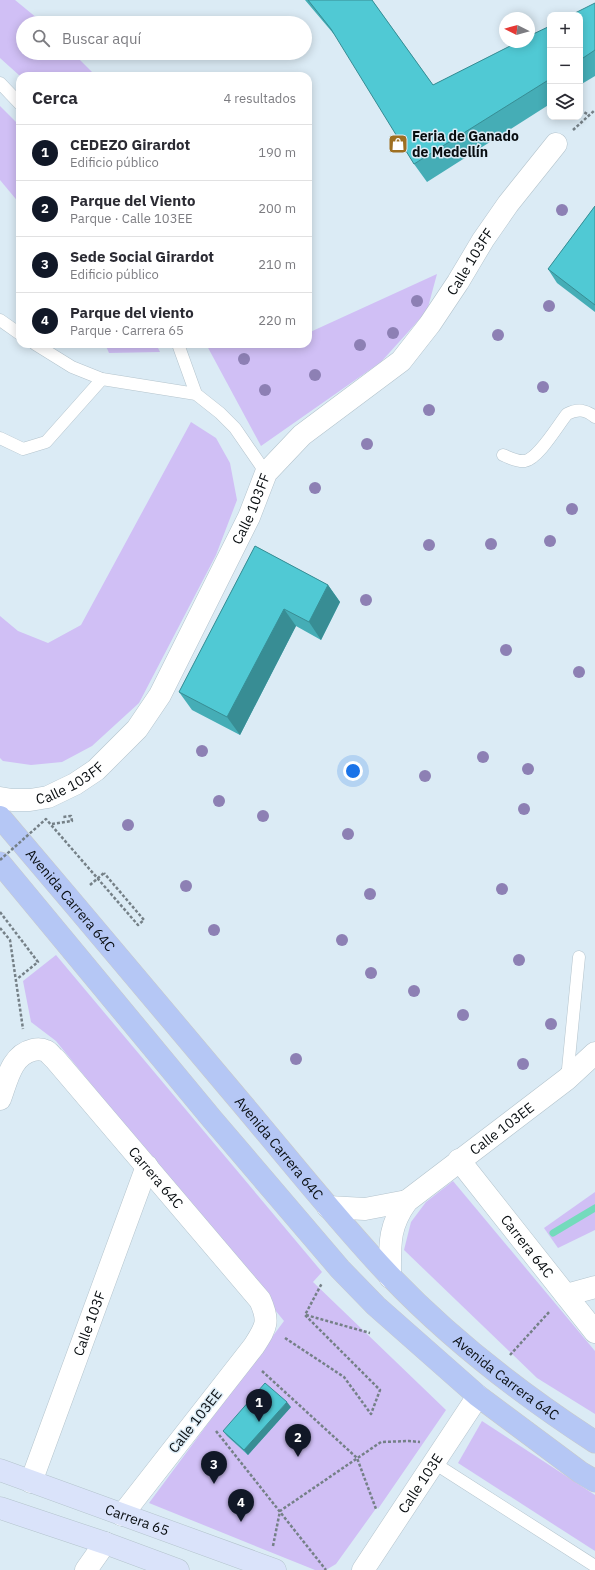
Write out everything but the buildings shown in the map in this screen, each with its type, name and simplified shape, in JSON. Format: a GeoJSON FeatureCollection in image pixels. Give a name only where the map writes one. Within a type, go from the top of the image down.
{"type":"FeatureCollection","features":[{"type":"Feature","properties":{"kind":"main road","name":"Avenida Carrera 64C"},"geometry":{"type":"LineString","coordinates":[[0,817],[328,1207],[390,1277],[446,1329],[495,1371],[523,1393],[595,1442]]}},
{"type":"Feature","properties":{"kind":"main road"},"geometry":{"type":"LineString","coordinates":[[0,863],[212,1119],[340,1269],[376,1306],[478,1396],[569,1464],[595,1481]]}},
{"type":"Feature","properties":{"kind":"main road","name":"Carrera 65"},"geometry":{"type":"LineString","coordinates":[[0,1470],[122,1515],[273,1561]]}},
{"type":"Feature","properties":{"kind":"main road"},"geometry":{"type":"LineString","coordinates":[[0,1508],[105,1543],[178,1570]]}},
{"type":"Feature","properties":{"kind":"street","name":"Calle 103FF"},"geometry":{"type":"LineString","coordinates":[[0,798],[30,800],[48,797],[75,784],[96,770],[137,729],[160,695],[249,517],[266,473],[302,434],[400,361],[430,324],[458,282],[483,240],[508,204],[556,144]]}},
{"type":"Feature","properties":{"kind":"street","name":"Carrera 64C"},"geometry":{"type":"LineString","coordinates":[[26,1052],[36,1050],[46,1051],[55,1059],[260,1300],[266,1312],[266,1325]]}},
{"type":"Feature","properties":{"kind":"street"},"geometry":{"type":"LineString","coordinates":[[0,1099],[13,1063],[26,1052]]}},
{"type":"Feature","properties":{"kind":"street","name":"Calle 103EE"},"geometry":{"type":"LineString","coordinates":[[390,1277],[391,1236],[394,1222],[407,1201],[567,1079],[595,1053]]}},
{"type":"Feature","properties":{"kind":"street","name":"Carrera 64C"},"geometry":{"type":"LineString","coordinates":[[459,1160],[595,1332]]}},
{"type":"Feature","properties":{"kind":"street","name":"Calle 103F"},"geometry":{"type":"LineString","coordinates":[[31,1482],[147,1166]]}},
{"type":"Feature","properties":{"kind":"street","name":"Calle 103EE"},"geometry":{"type":"LineString","coordinates":[[328,1207],[365,1209],[407,1201]]}},
{"type":"Feature","properties":{"kind":"street"},"geometry":{"type":"LineString","coordinates":[[566,1295],[595,1287]]}},
{"type":"Feature","properties":{"kind":"street","name":"Calle 103EE"},"geometry":{"type":"LineString","coordinates":[[122,1515],[246,1356],[261,1335],[266,1325]]}},
{"type":"Feature","properties":{"kind":"street","name":"Calle 103E"},"geometry":{"type":"LineString","coordinates":[[363,1570],[478,1396]]}},
{"type":"Feature","properties":{"kind":"street"},"geometry":{"type":"LineString","coordinates":[[86,1570],[105,1543]]}},
{"type":"Feature","properties":{"kind":"lane"},"geometry":{"type":"LineString","coordinates":[[0,83],[16,100]]}},
{"type":"Feature","properties":{"kind":"lane"},"geometry":{"type":"LineString","coordinates":[[0,320],[16,331]]}},
{"type":"Feature","properties":{"kind":"lane"},"geometry":{"type":"LineString","coordinates":[[41,348],[72,367],[102,379],[196,394],[220,412],[236,428],[266,473]]}},
{"type":"Feature","properties":{"kind":"lane"},"geometry":{"type":"LineString","coordinates":[[179,348],[196,394]]}},
{"type":"Feature","properties":{"kind":"lane"},"geometry":{"type":"LineString","coordinates":[[0,438],[23,449],[46,442],[102,379]]}},
{"type":"Feature","properties":{"kind":"lane"},"geometry":{"type":"LineString","coordinates":[[503,455],[517,461],[526,461],[534,456],[567,414],[579,410],[585,411],[595,417]]}},
{"type":"Feature","properties":{"kind":"lane"},"geometry":{"type":"LineString","coordinates":[[567,1079],[579,957]]}},
{"type":"Feature","properties":{"kind":"lane"},"geometry":{"type":"LineString","coordinates":[[434,1463],[595,1566]]}},
{"type":"Feature","properties":{"kind":"path"},"geometry":{"type":"LineString","coordinates":[[556,144],[595,110]]}},
{"type":"Feature","properties":{"kind":"path"},"geometry":{"type":"LineString","coordinates":[[583,112],[589,115]]}},
{"type":"Feature","properties":{"kind":"path"},"geometry":{"type":"LineString","coordinates":[[52,824],[72,821],[71,816]]}},
{"type":"Feature","properties":{"kind":"path"},"geometry":{"type":"LineString","coordinates":[[0,860],[46,819],[138,925],[144,920],[104,873],[90,885]]}},
{"type":"Feature","properties":{"kind":"path"},"geometry":{"type":"LineString","coordinates":[[4,909],[0,912],[38,962],[16,979]]}},
{"type":"Feature","properties":{"kind":"path"},"geometry":{"type":"LineString","coordinates":[[0,928],[10,940],[26,1052]]}},
{"type":"Feature","properties":{"kind":"path"},"geometry":{"type":"LineString","coordinates":[[305,1315],[323,1281]]}},
{"type":"Feature","properties":{"kind":"path"},"geometry":{"type":"LineString","coordinates":[[495,1371],[566,1295]]}},
{"type":"Feature","properties":{"kind":"path"},"geometry":{"type":"LineString","coordinates":[[266,1325],[344,1377],[371,1414],[380,1390],[305,1315]]}},
{"type":"Feature","properties":{"kind":"path"},"geometry":{"type":"LineString","coordinates":[[305,1315],[376,1335]]}},
{"type":"Feature","properties":{"kind":"path"},"geometry":{"type":"LineString","coordinates":[[246,1356],[357,1458],[386,1536]]}},
{"type":"Feature","properties":{"kind":"path"},"geometry":{"type":"LineString","coordinates":[[202,1412],[326,1570]]}},
{"type":"Feature","properties":{"kind":"path"},"geometry":{"type":"LineString","coordinates":[[273,1561],[280,1511],[357,1458],[381,1442],[409,1441],[446,1444]]}},
{"type":"Feature","properties":{"kind":"shaded area"},"geometry":{"type":"Polygon","coordinates":[[[0,0],[15,0],[34,16],[16,16],[16,60],[80,60],[92,72],[16,72],[0,58],[0,0]]]}},
{"type":"Feature","properties":{"kind":"shaded area"},"geometry":{"type":"Polygon","coordinates":[[[0,106],[16,122],[16,199],[0,180],[0,106]]]}},
{"type":"Feature","properties":{"kind":"shaded area"},"geometry":{"type":"Polygon","coordinates":[[[437,274],[427,311],[381,362],[261,446],[208,348],[312,348],[312,331],[437,274]]]}},
{"type":"Feature","properties":{"kind":"shaded area"},"geometry":{"type":"Polygon","coordinates":[[[107,348],[158,348],[160,352],[109,353],[107,348]]]}},
{"type":"Feature","properties":{"kind":"shaded area"},"geometry":{"type":"Polygon","coordinates":[[[191,422],[216,438],[230,463],[237,500],[216,555],[139,703],[92,746],[62,762],[31,765],[3,761],[0,758],[0,616],[18,631],[48,643],[81,625],[191,422]]]}},
{"type":"Feature","properties":{"kind":"shaded area"},"geometry":{"type":"Polygon","coordinates":[[[56,955],[322,1272],[313,1282],[446,1410],[378,1509],[377,1507],[336,1564],[326,1570],[315,1570],[149,1503],[284,1321],[56,1041],[31,1022],[23,981],[56,955]]]}},
{"type":"Feature","properties":{"kind":"shaded area"},"geometry":{"type":"Polygon","coordinates":[[[453,1181],[595,1351],[595,1414],[537,1378],[404,1250],[411,1222],[426,1202],[453,1181]]]}},
{"type":"Feature","properties":{"kind":"shaded area"},"geometry":{"type":"Polygon","coordinates":[[[595,1192],[595,1230],[558,1248],[544,1228],[595,1192]]]}},
{"type":"Feature","properties":{"kind":"shaded area"},"geometry":{"type":"Polygon","coordinates":[[[482,1421],[595,1495],[595,1551],[458,1463],[482,1421]]]}},
{"type":"Feature","properties":{"kind":"waterway"},"geometry":{"type":"LineString","coordinates":[[553,1233],[595,1208]]}},
{"type":"Feature","properties":{"kind":"place","name":"Feria de Ganado de Medellín"},"geometry":{"type":"Point","coordinates":[398,144]}},
{"type":"Feature","properties":{"kind":"place","name":"CEDEZO Girardot"},"geometry":{"type":"Point","coordinates":[259,1422]}},
{"type":"Feature","properties":{"kind":"place","name":"Parque del Viento"},"geometry":{"type":"Point","coordinates":[298,1457]}},
{"type":"Feature","properties":{"kind":"place","name":"Sede Social Girardot"},"geometry":{"type":"Point","coordinates":[214,1484]}},
{"type":"Feature","properties":{"kind":"place","name":"Parque del viento"},"geometry":{"type":"Point","coordinates":[241,1522]}}]}
